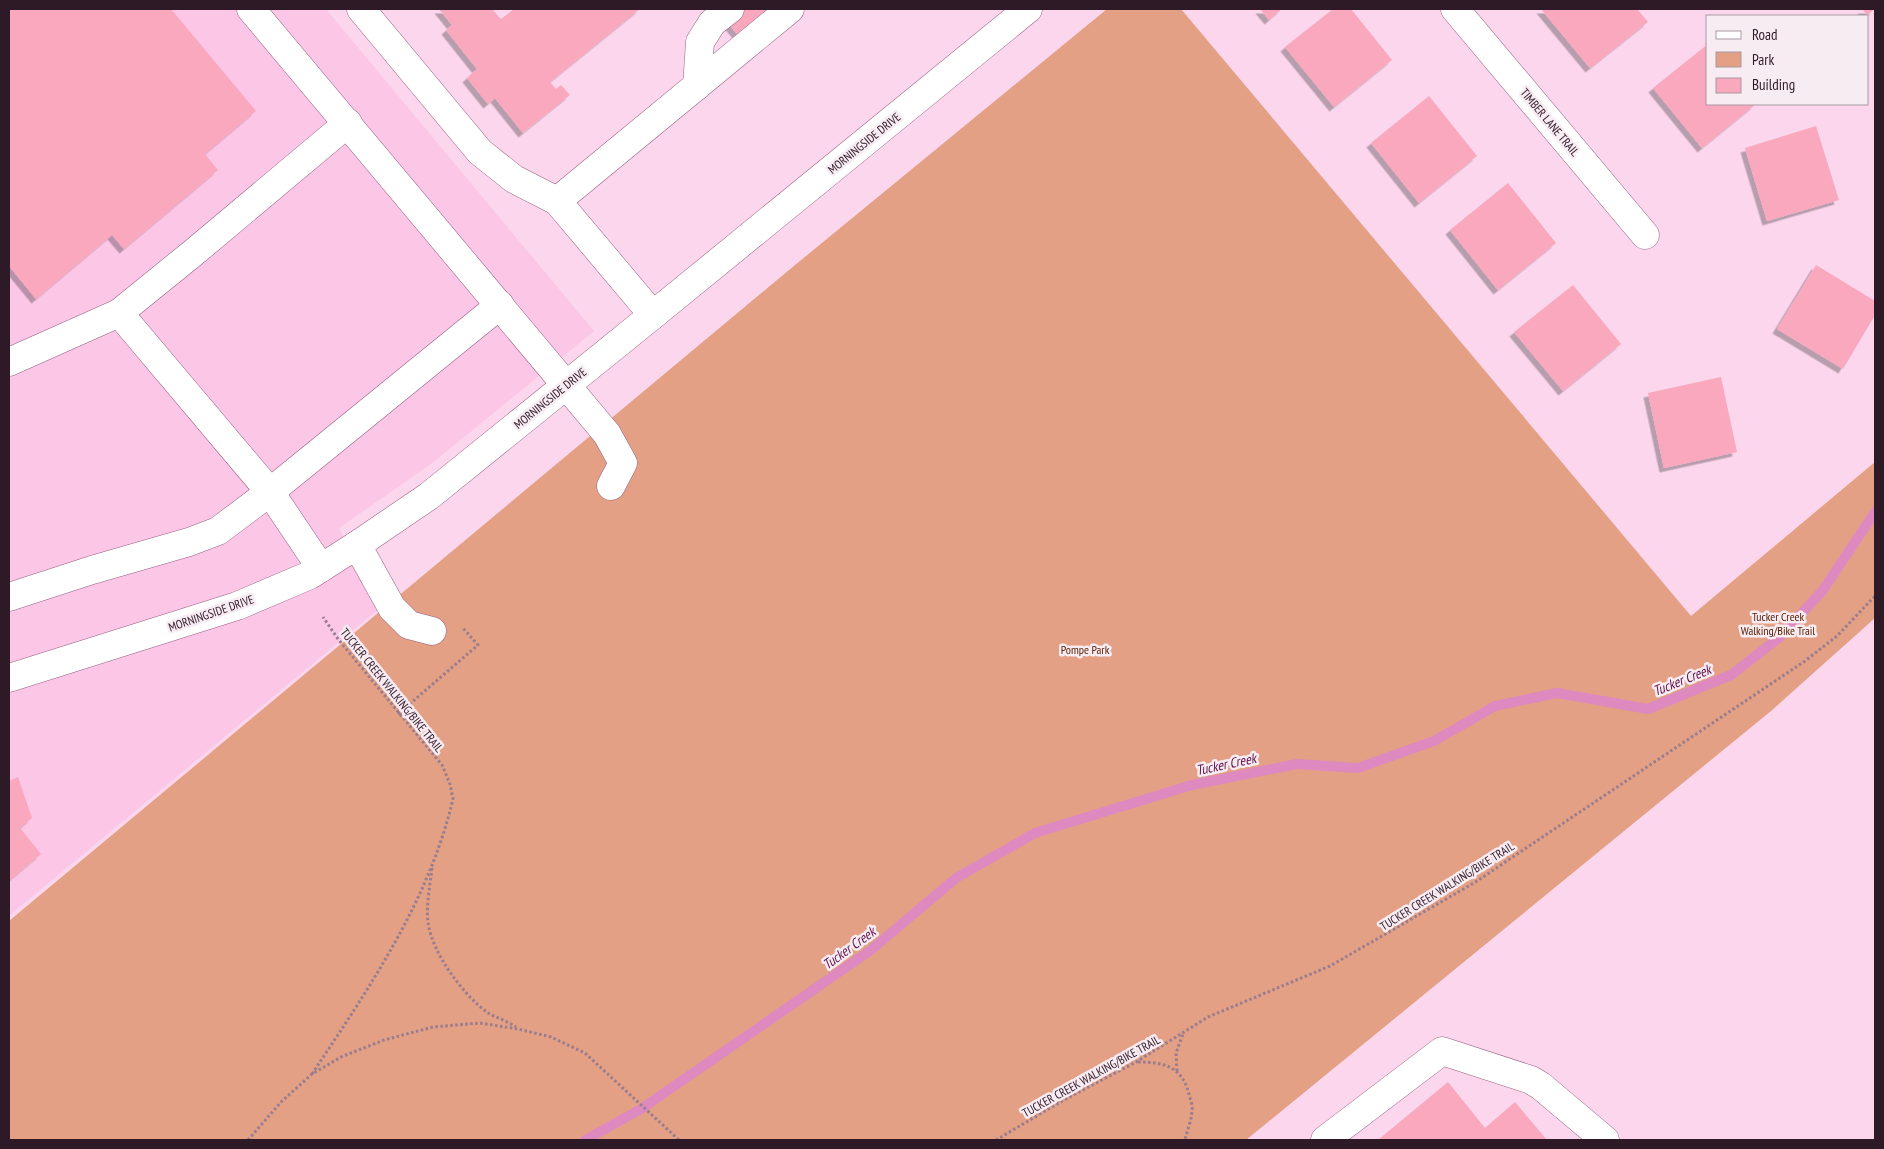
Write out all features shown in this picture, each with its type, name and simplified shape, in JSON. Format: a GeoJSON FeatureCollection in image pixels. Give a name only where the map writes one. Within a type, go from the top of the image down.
{"type":"FeatureCollection","features":[{"type":"Feature","properties":{"kind":"street"},"geometry":{"type":"LineString","coordinates":[[251,9],[606,434],[623,463],[611,486]]}},
{"type":"Feature","properties":{"kind":"street"},"geometry":{"type":"LineString","coordinates":[[361,9],[480,152],[514,179],[557,201],[653,315]]}},
{"type":"Feature","properties":{"kind":"street"},"geometry":{"type":"LineString","coordinates":[[697,86],[700,42],[712,23],[730,9]]}},
{"type":"Feature","properties":{"kind":"street"},"geometry":{"type":"LineString","coordinates":[[557,201],[790,9]]}},
{"type":"Feature","properties":{"kind":"street","name":"MORNINGSIDE DRIVE"},"geometry":{"type":"LineString","coordinates":[[9,678],[237,606],[310,575],[357,545],[429,496],[1028,9]]}},
{"type":"Feature","properties":{"kind":"street","name":"TIMBER LANE TRAIL"},"geometry":{"type":"LineString","coordinates":[[1455,9],[1645,236]]}},
{"type":"Feature","properties":{"kind":"street"},"geometry":{"type":"LineString","coordinates":[[9,362],[119,312],[193,253],[348,123]]}},
{"type":"Feature","properties":{"kind":"street"},"geometry":{"type":"LineString","coordinates":[[9,597],[92,570],[189,542],[218,531],[270,492],[500,306]]}},
{"type":"Feature","properties":{"kind":"street"},"geometry":{"type":"LineString","coordinates":[[119,312],[270,492],[321,568]]}},
{"type":"Feature","properties":{"kind":"street"},"geometry":{"type":"LineString","coordinates":[[357,545],[392,608],[409,625],[432,631]]}},
{"type":"Feature","properties":{"kind":"street"},"geometry":{"type":"LineString","coordinates":[[1325,1140],[1442,1051],[1531,1080],[1541,1086],[1605,1140]]}},
{"type":"Feature","properties":{"kind":"path","name":"TUCKER CREEK WALKING/BIKE TRAIL"},"geometry":{"type":"LineString","coordinates":[[996,1140],[1062,1100],[1136,1062],[1208,1017],[1330,966],[1474,883],[1805,661],[1837,636],[1875,596]]}},
{"type":"Feature","properties":{"kind":"path","name":"TUCKER CREEK WALKING/BIKE TRAIL"},"geometry":{"type":"LineString","coordinates":[[312,1074],[399,936],[422,892],[453,799],[450,784],[442,765],[338,639],[323,616]]}},
{"type":"Feature","properties":{"kind":"path"},"geometry":{"type":"LineString","coordinates":[[398,714],[478,646],[462,626]]}},
{"type":"Feature","properties":{"kind":"path","name":"TUCKER CREEK WALKING/BIKE TRAIL"},"geometry":{"type":"LineString","coordinates":[[433,861],[427,903],[432,943],[470,998],[489,1013],[518,1029]]}},
{"type":"Feature","properties":{"kind":"path","name":"TUCKER CREEK WALKING/BIKE TRAIL"},"geometry":{"type":"LineString","coordinates":[[248,1140],[281,1102],[312,1074],[341,1058],[384,1040],[433,1027],[480,1024],[518,1029],[551,1037],[585,1053],[679,1140]]}},
{"type":"Feature","properties":{"kind":"path"},"geometry":{"type":"LineString","coordinates":[[1177,1072],[1176,1053],[1184,1033]]}},
{"type":"Feature","properties":{"kind":"path"},"geometry":{"type":"LineString","coordinates":[[1136,1062],[1155,1062],[1168,1066],[1177,1072],[1186,1083],[1193,1108],[1186,1140]]}},
{"type":"Feature","properties":{"kind":"shaded area"},"geometry":{"type":"Polygon","coordinates":[[[9,9],[326,9],[594,331],[431,464],[339,528],[381,607],[9,916],[9,9]]]}},
{"type":"Feature","properties":{"kind":"green space","name":"Pompe Park"},"geometry":{"type":"Polygon","coordinates":[[[1107,9],[1181,9],[1691,616],[1875,462],[1875,618],[1771,711],[1246,1140],[9,1140],[9,921],[789,270],[1107,9]]]}},
{"type":"Feature","properties":{"kind":"building"},"geometry":{"type":"Polygon","coordinates":[[[9,9],[171,9],[256,111],[205,154],[218,170],[124,249],[112,235],[36,299],[9,266],[9,9]]]}},
{"type":"Feature","properties":{"kind":"building"},"geometry":{"type":"Polygon","coordinates":[[[439,9],[492,9],[501,19],[514,9],[640,9],[550,82],[556,89],[561,85],[570,95],[523,133],[495,98],[488,104],[467,78],[477,69],[446,30],[452,25],[439,9]]]}},
{"type":"Feature","properties":{"kind":"building"},"geometry":{"type":"Polygon","coordinates":[[[716,9],[770,9],[738,35],[716,9]]]}},
{"type":"Feature","properties":{"kind":"building"},"geometry":{"type":"Polygon","coordinates":[[[1260,9],[1282,9],[1269,20],[1260,9]]]}},
{"type":"Feature","properties":{"kind":"building"},"geometry":{"type":"Polygon","coordinates":[[[1333,9],[1351,9],[1392,60],[1334,107],[1285,47],[1333,9]]]}},
{"type":"Feature","properties":{"kind":"building"},"geometry":{"type":"Polygon","coordinates":[[[1541,9],[1637,9],[1648,22],[1590,68],[1541,9]]]}},
{"type":"Feature","properties":{"kind":"building"},"geometry":{"type":"Polygon","coordinates":[[[1862,9],[1875,9],[1867,15],[1862,9]]]}},
{"type":"Feature","properties":{"kind":"building"},"geometry":{"type":"Polygon","coordinates":[[[1706,46],[1706,105],[1755,105],[1702,148],[1653,88],[1706,46]]]}},
{"type":"Feature","properties":{"kind":"building"},"geometry":{"type":"Polygon","coordinates":[[[1429,96],[1477,156],[1419,203],[1371,143],[1429,96]]]}},
{"type":"Feature","properties":{"kind":"building"},"geometry":{"type":"Polygon","coordinates":[[[1816,126],[1839,200],[1767,221],[1745,148],[1816,126]]]}},
{"type":"Feature","properties":{"kind":"building"},"geometry":{"type":"Polygon","coordinates":[[[1508,183],[1556,243],[1498,290],[1450,230],[1508,183]]]}},
{"type":"Feature","properties":{"kind":"building"},"geometry":{"type":"Polygon","coordinates":[[[1816,265],[1875,301],[1875,315],[1843,369],[1777,329],[1816,265]]]}},
{"type":"Feature","properties":{"kind":"building"},"geometry":{"type":"Polygon","coordinates":[[[1573,285],[1621,344],[1563,391],[1514,332],[1573,285]]]}},
{"type":"Feature","properties":{"kind":"building"},"geometry":{"type":"Polygon","coordinates":[[[1721,377],[1737,452],[1664,468],[1648,393],[1721,377]]]}},
{"type":"Feature","properties":{"kind":"building"},"geometry":{"type":"Polygon","coordinates":[[[18,777],[32,818],[20,828],[41,854],[9,881],[9,781],[18,777]]]}},
{"type":"Feature","properties":{"kind":"building"},"geometry":{"type":"Polygon","coordinates":[[[1448,1082],[1485,1128],[1515,1102],[1547,1140],[1378,1140],[1448,1082]]]}},
{"type":"Feature","properties":{"kind":"waterway","name":"Tucker Creek"},"geometry":{"type":"LineString","coordinates":[[585,1140],[641,1109],[871,950],[956,878],[1035,833],[1192,785],[1297,764],[1358,768],[1434,741],[1495,706],[1557,693],[1648,709],[1731,675],[1780,637],[1823,590],[1875,512]]}},
{"type":"Feature","properties":{"kind":"park label","name":"Tucker Creek Walking/Bike Trail"},"geometry":{"type":"Point","coordinates":[1778,623]}}]}
